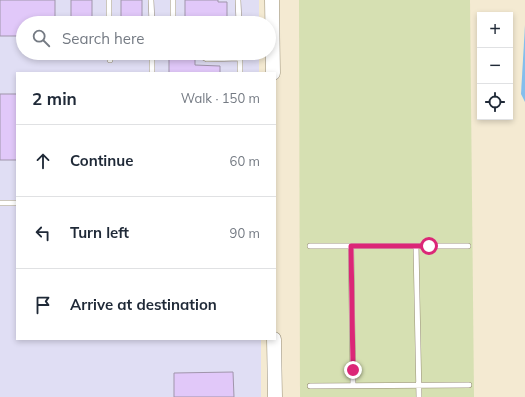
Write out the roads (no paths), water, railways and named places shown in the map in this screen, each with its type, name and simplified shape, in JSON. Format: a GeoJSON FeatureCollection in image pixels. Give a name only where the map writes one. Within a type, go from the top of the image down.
{"type":"FeatureCollection","features":[{"type":"Feature","properties":{"kind":"street"},"geometry":{"type":"LineString","coordinates":[[272,0],[272,16]]}},
{"type":"Feature","properties":{"kind":"street"},"geometry":{"type":"LineString","coordinates":[[273,60],[273,72]]}},
{"type":"Feature","properties":{"kind":"street"},"geometry":{"type":"LineString","coordinates":[[274,340],[275,397]]}},
{"type":"Feature","properties":{"kind":"lane"},"geometry":{"type":"LineString","coordinates":[[109,0],[109,16]]}},
{"type":"Feature","properties":{"kind":"lane"},"geometry":{"type":"LineString","coordinates":[[151,0],[152,16]]}},
{"type":"Feature","properties":{"kind":"lane"},"geometry":{"type":"LineString","coordinates":[[173,0],[173,16]]}},
{"type":"Feature","properties":{"kind":"lane"},"geometry":{"type":"LineString","coordinates":[[238,0],[239,16]]}},
{"type":"Feature","properties":{"kind":"lane"},"geometry":{"type":"LineString","coordinates":[[152,60],[152,72]]}},
{"type":"Feature","properties":{"kind":"lane"},"geometry":{"type":"LineString","coordinates":[[240,60],[240,72]]}},
{"type":"Feature","properties":{"kind":"lane"},"geometry":{"type":"LineString","coordinates":[[0,203],[16,203]]}},
{"type":"Feature","properties":{"kind":"lane"},"geometry":{"type":"LineString","coordinates":[[310,246],[468,246]]}},
{"type":"Feature","properties":{"kind":"lane"},"geometry":{"type":"LineString","coordinates":[[351,246],[353,385]]}},
{"type":"Feature","properties":{"kind":"lane"},"geometry":{"type":"LineString","coordinates":[[416,246],[419,397]]}},
{"type":"Feature","properties":{"kind":"lane"},"geometry":{"type":"LineString","coordinates":[[310,386],[469,385]]}},
{"type":"Feature","properties":{"kind":"water"},"geometry":{"type":"Polygon","coordinates":[[[525,25],[525,102],[521,94],[525,25]]]}}]}
